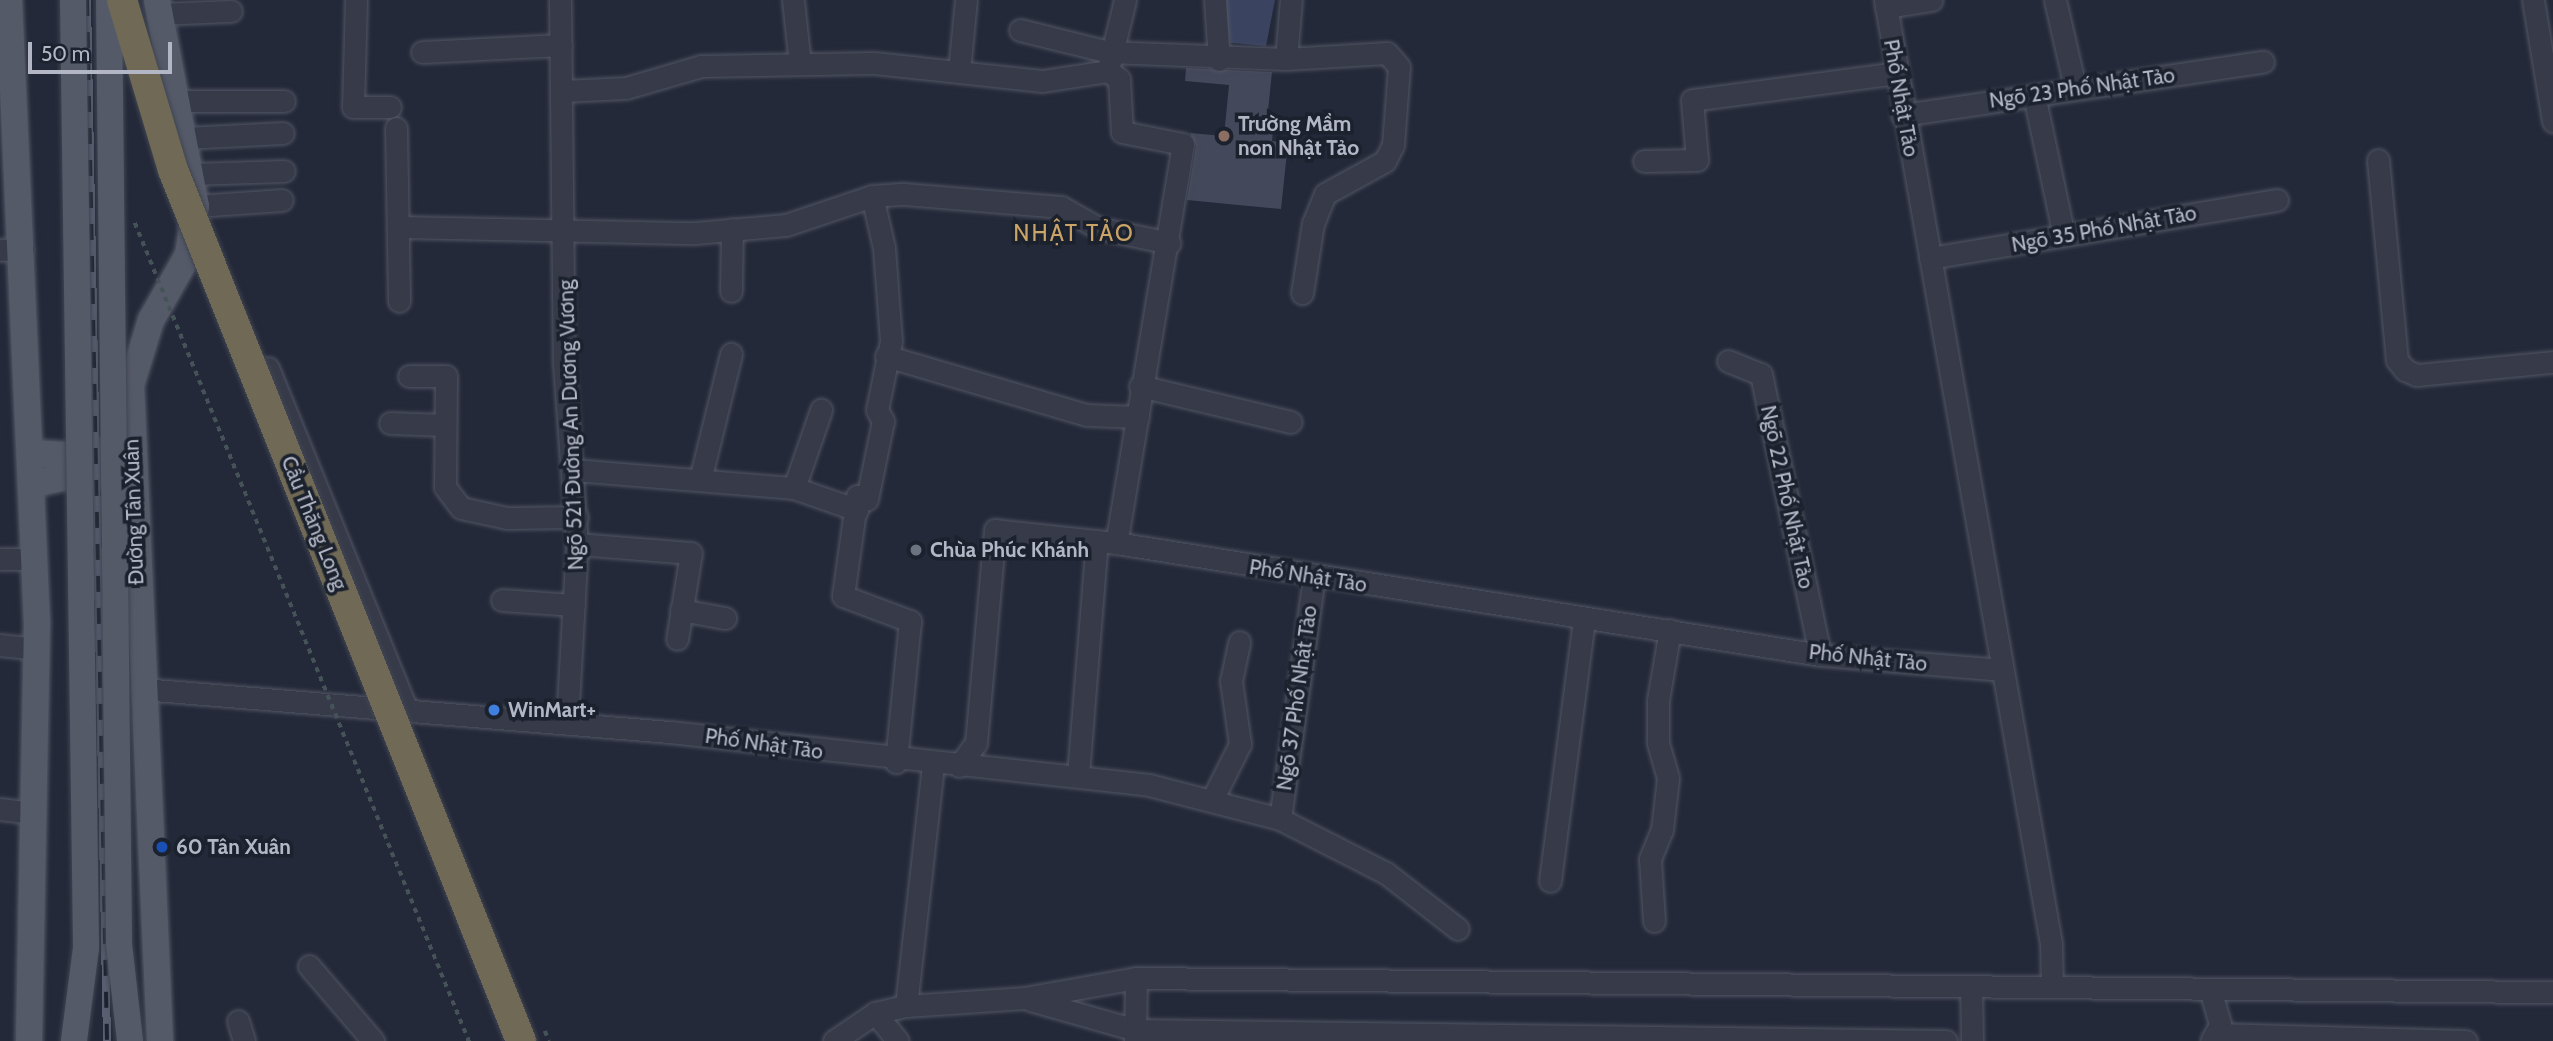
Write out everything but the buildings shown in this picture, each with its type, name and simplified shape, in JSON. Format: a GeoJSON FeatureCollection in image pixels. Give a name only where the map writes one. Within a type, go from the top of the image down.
{"type":"FeatureCollection","features":[{"type":"Feature","properties":{"kind":"highway","name":"Cầu Thăng Long"},"geometry":{"type":"LineString","coordinates":[[122,0],[173,170],[521,1041]]}},
{"type":"Feature","properties":{"kind":"main road"},"geometry":{"type":"LineString","coordinates":[[9,0],[11,249],[32,453],[37,649],[26,1035]]}},
{"type":"Feature","properties":{"kind":"main road"},"geometry":{"type":"LineString","coordinates":[[74,0],[86,948],[74,1041]]}},
{"type":"Feature","properties":{"kind":"main road"},"geometry":{"type":"LineString","coordinates":[[109,0],[119,944],[130,1041]]}},
{"type":"Feature","properties":{"kind":"main road","name":"Đường Tân Xuân"},"geometry":{"type":"LineString","coordinates":[[158,7],[192,174],[195,217],[188,255],[139,349],[131,445],[142,689],[163,1036]]}},
{"type":"Feature","properties":{"kind":"main road"},"geometry":{"type":"LineString","coordinates":[[32,453],[80,456],[131,445]]}},
{"type":"Feature","properties":{"kind":"main road"},"geometry":{"type":"LineString","coordinates":[[33,484],[80,474],[132,479]]}},
{"type":"Feature","properties":{"kind":"street"},"geometry":{"type":"LineString","coordinates":[[356,0],[353,107],[390,107]]}},
{"type":"Feature","properties":{"kind":"street","name":"Ngõ 521 Đường An Dương Vương"},"geometry":{"type":"LineString","coordinates":[[560,0],[566,233],[564,364],[577,517],[567,723]]}},
{"type":"Feature","properties":{"kind":"street"},"geometry":{"type":"LineString","coordinates":[[793,0],[800,64]]}},
{"type":"Feature","properties":{"kind":"street"},"geometry":{"type":"LineString","coordinates":[[959,71],[966,0]]}},
{"type":"Feature","properties":{"kind":"street"},"geometry":{"type":"LineString","coordinates":[[1109,61],[1125,0]]}},
{"type":"Feature","properties":{"kind":"street"},"geometry":{"type":"LineString","coordinates":[[1215,0],[1219,60]]}},
{"type":"Feature","properties":{"kind":"street"},"geometry":{"type":"LineString","coordinates":[[1286,59],[1291,0]]}},
{"type":"Feature","properties":{"kind":"street"},"geometry":{"type":"LineString","coordinates":[[1885,3],[1931,0]]}},
{"type":"Feature","properties":{"kind":"street"},"geometry":{"type":"LineString","coordinates":[[2055,0],[2075,87]]}},
{"type":"Feature","properties":{"kind":"street"},"geometry":{"type":"LineString","coordinates":[[2533,0],[2553,121]]}},
{"type":"Feature","properties":{"kind":"street","name":"Phố Nhật Tảo"},"geometry":{"type":"LineString","coordinates":[[142,689],[406,708],[567,723],[896,762],[959,766],[976,743],[995,530],[1106,542],[1314,578],[1670,630],[1820,655],[2001,670],[1930,258],[1902,115],[1885,3]]}},
{"type":"Feature","properties":{"kind":"street"},"geometry":{"type":"LineString","coordinates":[[158,7],[230,11]]}},
{"type":"Feature","properties":{"kind":"street"},"geometry":{"type":"LineString","coordinates":[[1020,30],[1109,61],[1119,79],[1122,132],[1183,144],[1169,243],[1140,386],[1138,417],[1106,542],[1078,775]]}},
{"type":"Feature","properties":{"kind":"street"},"geometry":{"type":"LineString","coordinates":[[422,52],[561,45]]}},
{"type":"Feature","properties":{"kind":"street"},"geometry":{"type":"LineString","coordinates":[[563,91],[626,88],[701,66],[800,64],[959,71],[1042,81],[1109,61],[1286,59],[1387,53],[1399,67],[1393,145],[1385,161],[1325,194],[1313,223],[1302,293]]}},
{"type":"Feature","properties":{"kind":"street","name":"Ngõ 23 Phố Nhật Tảo"},"geometry":{"type":"LineString","coordinates":[[1902,115],[2075,87],[2263,62]]}},
{"type":"Feature","properties":{"kind":"street"},"geometry":{"type":"LineString","coordinates":[[1644,161],[1697,160],[1692,100],[1896,73]]}},
{"type":"Feature","properties":{"kind":"street"},"geometry":{"type":"LineString","coordinates":[[2034,95],[2064,236]]}},
{"type":"Feature","properties":{"kind":"street"},"geometry":{"type":"LineString","coordinates":[[177,101],[284,101]]}},
{"type":"Feature","properties":{"kind":"street"},"geometry":{"type":"LineString","coordinates":[[396,128],[402,227],[399,301]]}},
{"type":"Feature","properties":{"kind":"street"},"geometry":{"type":"LineString","coordinates":[[185,138],[283,133]]}},
{"type":"Feature","properties":{"kind":"street"},"geometry":{"type":"LineString","coordinates":[[2378,160],[2397,360],[2405,370],[2417,375],[2553,362]]}},
{"type":"Feature","properties":{"kind":"street"},"geometry":{"type":"LineString","coordinates":[[192,174],[284,171]]}},
{"type":"Feature","properties":{"kind":"street"},"geometry":{"type":"LineString","coordinates":[[402,227],[566,233],[732,229],[786,225],[872,196],[1061,207],[1098,228],[1169,243]]}},
{"type":"Feature","properties":{"kind":"street"},"geometry":{"type":"LineString","coordinates":[[872,196],[884,248],[891,341],[877,410],[883,421],[867,499],[857,496],[858,510],[842,596],[910,621],[911,644],[896,762]]}},
{"type":"Feature","properties":{"kind":"street"},"geometry":{"type":"LineString","coordinates":[[282,200],[195,217],[233,282],[406,708]]}},
{"type":"Feature","properties":{"kind":"street","name":"Ngõ 35 Phố Nhật Tảo"},"geometry":{"type":"LineString","coordinates":[[1930,258],[2277,200]]}},
{"type":"Feature","properties":{"kind":"street"},"geometry":{"type":"LineString","coordinates":[[731,291],[732,229]]}},
{"type":"Feature","properties":{"kind":"street"},"geometry":{"type":"LineString","coordinates":[[701,476],[731,354]]}},
{"type":"Feature","properties":{"kind":"street"},"geometry":{"type":"LineString","coordinates":[[886,356],[1087,415],[1138,417]]}},
{"type":"Feature","properties":{"kind":"street","name":"Ngõ 22 Phố Nhật Tảo"},"geometry":{"type":"LineString","coordinates":[[1728,361],[1761,374],[1820,655]]}},
{"type":"Feature","properties":{"kind":"street"},"geometry":{"type":"LineString","coordinates":[[409,376],[446,376],[445,487],[461,508],[507,518],[577,517]]}},
{"type":"Feature","properties":{"kind":"street"},"geometry":{"type":"LineString","coordinates":[[1140,386],[1291,422]]}},
{"type":"Feature","properties":{"kind":"street"},"geometry":{"type":"LineString","coordinates":[[794,488],[821,410]]}},
{"type":"Feature","properties":{"kind":"street"},"geometry":{"type":"LineString","coordinates":[[390,423],[445,425]]}},
{"type":"Feature","properties":{"kind":"street"},"geometry":{"type":"LineString","coordinates":[[574,471],[701,476],[794,488],[858,510]]}},
{"type":"Feature","properties":{"kind":"street"},"geometry":{"type":"LineString","coordinates":[[577,544],[691,553],[677,639]]}},
{"type":"Feature","properties":{"kind":"street"},"geometry":{"type":"LineString","coordinates":[[0,559],[35,559]]}},
{"type":"Feature","properties":{"kind":"street","name":"Ngõ 37 Phố Nhật Tảo"},"geometry":{"type":"LineString","coordinates":[[1280,819],[1314,578]]}},
{"type":"Feature","properties":{"kind":"street"},"geometry":{"type":"LineString","coordinates":[[502,600],[574,605]]}},
{"type":"Feature","properties":{"kind":"street"},"geometry":{"type":"LineString","coordinates":[[681,610],[725,618]]}},
{"type":"Feature","properties":{"kind":"street"},"geometry":{"type":"LineString","coordinates":[[1550,881],[1584,618]]}},
{"type":"Feature","properties":{"kind":"street"},"geometry":{"type":"LineString","coordinates":[[1654,921],[1650,859],[1662,830],[1668,778],[1658,742],[1658,700],[1670,630]]}},
{"type":"Feature","properties":{"kind":"street"},"geometry":{"type":"LineString","coordinates":[[1212,800],[1240,744],[1231,681],[1239,642]]}},
{"type":"Feature","properties":{"kind":"street"},"geometry":{"type":"LineString","coordinates":[[0,645],[37,649]]}},
{"type":"Feature","properties":{"kind":"street"},"geometry":{"type":"LineString","coordinates":[[2001,670],[2051,943],[2052,987]]}},
{"type":"Feature","properties":{"kind":"street"},"geometry":{"type":"LineString","coordinates":[[906,1006],[933,766]]}},
{"type":"Feature","properties":{"kind":"street"},"geometry":{"type":"LineString","coordinates":[[959,766],[1078,775],[1212,800],[1280,819],[1386,873],[1458,929]]}},
{"type":"Feature","properties":{"kind":"street"},"geometry":{"type":"LineString","coordinates":[[0,809],[34,813]]}},
{"type":"Feature","properties":{"kind":"street"},"geometry":{"type":"LineString","coordinates":[[309,966],[373,1041]]}},
{"type":"Feature","properties":{"kind":"street"},"geometry":{"type":"LineString","coordinates":[[1135,1036],[1136,978]]}},
{"type":"Feature","properties":{"kind":"street"},"geometry":{"type":"LineString","coordinates":[[834,1041],[875,1013],[906,1006],[1024,998],[1136,978],[2553,992]]}},
{"type":"Feature","properties":{"kind":"street"},"geometry":{"type":"LineString","coordinates":[[1971,987],[1972,1041]]}},
{"type":"Feature","properties":{"kind":"street"},"geometry":{"type":"LineString","coordinates":[[2210,989],[2220,1011],[2213,1038],[2466,1041]]}},
{"type":"Feature","properties":{"kind":"street"},"geometry":{"type":"LineString","coordinates":[[1024,998],[1135,1036],[1946,1041]]}},
{"type":"Feature","properties":{"kind":"street"},"geometry":{"type":"LineString","coordinates":[[875,1013],[898,1041]]}},
{"type":"Feature","properties":{"kind":"path"},"geometry":{"type":"LineString","coordinates":[[131,212],[469,1041]]}},
{"type":"Feature","properties":{"kind":"water"},"geometry":{"type":"Polygon","coordinates":[[[1218,0],[1275,0],[1266,46],[1223,42],[1218,0]]]}},
{"type":"Feature","properties":{"kind":"railway"},"geometry":{"type":"LineString","coordinates":[[87,0],[107,1041]]}},
{"type":"Feature","properties":{"kind":"place","name":"Trường Mầm non Nhật Tảo"},"geometry":{"type":"Point","coordinates":[1224,136]}},
{"type":"Feature","properties":{"kind":"place","name":"Chùa Phúc Khánh"},"geometry":{"type":"Point","coordinates":[916,550]}},
{"type":"Feature","properties":{"kind":"place","name":"WinMart+"},"geometry":{"type":"Point","coordinates":[494,710]}},
{"type":"Feature","properties":{"kind":"place","name":"60 Tân Xuân"},"geometry":{"type":"Point","coordinates":[162,847]}},
{"type":"Feature","properties":{"kind":"district","name":"NHẬT TẢO"},"geometry":{"type":"Point","coordinates":[1074,233]}}]}
